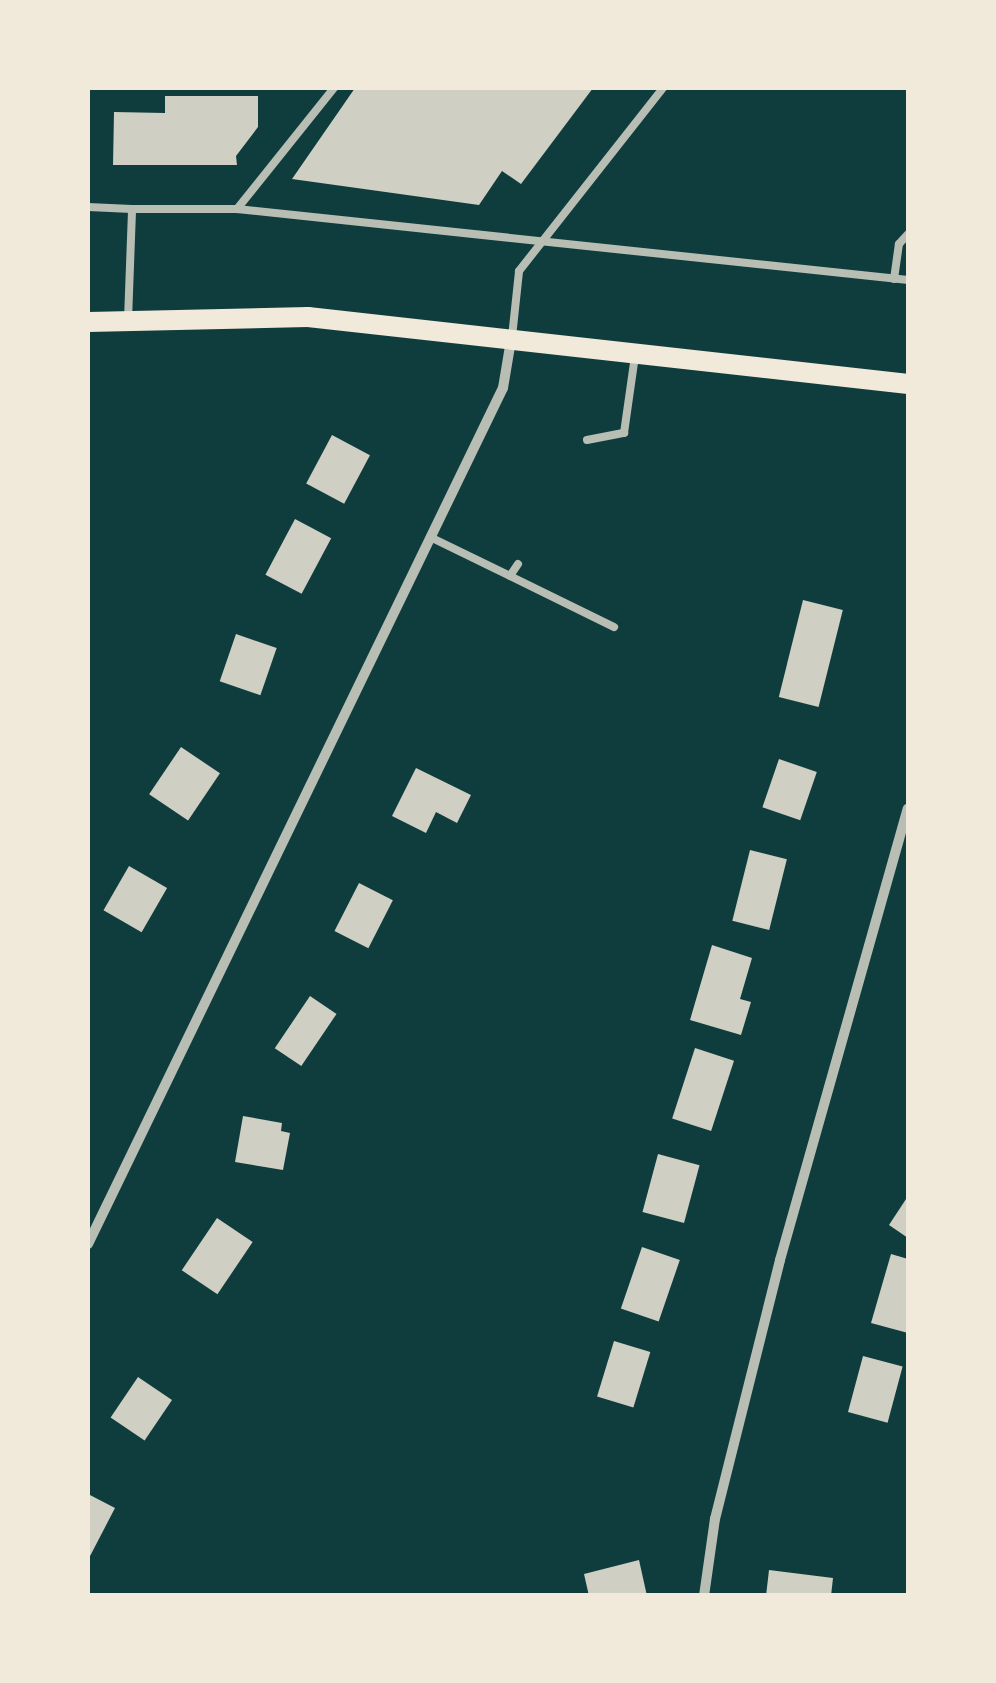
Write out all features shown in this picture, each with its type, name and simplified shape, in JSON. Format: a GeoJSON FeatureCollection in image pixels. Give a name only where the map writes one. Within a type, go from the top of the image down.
{"type":"FeatureCollection","features":[{"type":"Feature","properties":{"kind":"main road"},"geometry":{"type":"LineString","coordinates":[[88,322],[308,317],[908,384]]}},
{"type":"Feature","properties":{"kind":"street"},"geometry":{"type":"LineString","coordinates":[[88,1244],[503,388],[512,340]]}},
{"type":"Feature","properties":{"kind":"street"},"geometry":{"type":"LineString","coordinates":[[704,1596],[715,1519],[780,1260],[908,809]]}},
{"type":"Feature","properties":{"kind":"lane"},"geometry":{"type":"LineString","coordinates":[[238,209],[334,88]]}},
{"type":"Feature","properties":{"kind":"lane"},"geometry":{"type":"LineString","coordinates":[[512,340],[519,270],[534,246],[663,88]]}},
{"type":"Feature","properties":{"kind":"lane"},"geometry":{"type":"LineString","coordinates":[[88,207],[238,209],[534,246],[908,280]]}},
{"type":"Feature","properties":{"kind":"lane"},"geometry":{"type":"LineString","coordinates":[[128,321],[132,210]]}},
{"type":"Feature","properties":{"kind":"lane"},"geometry":{"type":"LineString","coordinates":[[894,279],[899,244],[908,234]]}},
{"type":"Feature","properties":{"kind":"lane"},"geometry":{"type":"LineString","coordinates":[[588,440],[624,433],[636,354]]}},
{"type":"Feature","properties":{"kind":"lane"},"geometry":{"type":"LineString","coordinates":[[430,538],[614,627]]}},
{"type":"Feature","properties":{"kind":"lane"},"geometry":{"type":"LineString","coordinates":[[510,576],[518,564]]}},
{"type":"Feature","properties":{"kind":"building"},"geometry":{"type":"Polygon","coordinates":[[[355,88],[593,88],[521,184],[502,171],[479,205],[292,179],[355,88]]]}},
{"type":"Feature","properties":{"kind":"building"},"geometry":{"type":"Polygon","coordinates":[[[165,96],[258,96],[258,127],[236,156],[237,165],[113,165],[114,112],[165,113],[165,96]]]}},
{"type":"Feature","properties":{"kind":"building"},"geometry":{"type":"Polygon","coordinates":[[[332,435],[370,455],[344,504],[306,484],[332,435]]]}},
{"type":"Feature","properties":{"kind":"building"},"geometry":{"type":"Polygon","coordinates":[[[295,519],[331,538],[302,594],[265,575],[295,519]]]}},
{"type":"Feature","properties":{"kind":"building"},"geometry":{"type":"Polygon","coordinates":[[[803,600],[843,610],[819,707],[779,697],[803,600]]]}},
{"type":"Feature","properties":{"kind":"building"},"geometry":{"type":"Polygon","coordinates":[[[236,634],[277,648],[260,695],[220,681],[236,634]]]}},
{"type":"Feature","properties":{"kind":"building"},"geometry":{"type":"Polygon","coordinates":[[[181,747],[220,773],[188,821],[149,794],[181,747]]]}},
{"type":"Feature","properties":{"kind":"building"},"geometry":{"type":"Polygon","coordinates":[[[779,759],[817,772],[800,820],[762,807],[779,759]]]}},
{"type":"Feature","properties":{"kind":"building"},"geometry":{"type":"Polygon","coordinates":[[[416,768],[471,795],[457,823],[436,812],[426,833],[392,816],[416,768]]]}},
{"type":"Feature","properties":{"kind":"building"},"geometry":{"type":"Polygon","coordinates":[[[750,850],[787,859],[769,930],[732,921],[750,850]]]}},
{"type":"Feature","properties":{"kind":"building"},"geometry":{"type":"Polygon","coordinates":[[[129,866],[167,888],[142,932],[104,910],[129,866]]]}},
{"type":"Feature","properties":{"kind":"building"},"geometry":{"type":"Polygon","coordinates":[[[359,883],[393,900],[368,948],[334,931],[359,883]]]}},
{"type":"Feature","properties":{"kind":"building"},"geometry":{"type":"Polygon","coordinates":[[[712,945],[752,958],[740,999],[751,1002],[741,1035],[690,1020],[712,945]]]}},
{"type":"Feature","properties":{"kind":"building"},"geometry":{"type":"Polygon","coordinates":[[[310,996],[337,1014],[301,1066],[275,1048],[310,996]]]}},
{"type":"Feature","properties":{"kind":"building"},"geometry":{"type":"Polygon","coordinates":[[[695,1048],[734,1061],[711,1131],[672,1118],[695,1048]]]}},
{"type":"Feature","properties":{"kind":"building"},"geometry":{"type":"Polygon","coordinates":[[[243,1116],[282,1123],[281,1131],[290,1133],[283,1170],[235,1162],[243,1116]]]}},
{"type":"Feature","properties":{"kind":"building"},"geometry":{"type":"Polygon","coordinates":[[[658,1154],[700,1165],[684,1223],[642,1212],[658,1154]]]}},
{"type":"Feature","properties":{"kind":"building"},"geometry":{"type":"Polygon","coordinates":[[[908,1196],[908,1238],[889,1225],[908,1196]]]}},
{"type":"Feature","properties":{"kind":"building"},"geometry":{"type":"Polygon","coordinates":[[[217,1218],[253,1242],[217,1294],[182,1270],[217,1218]]]}},
{"type":"Feature","properties":{"kind":"building"},"geometry":{"type":"Polygon","coordinates":[[[642,1247],[680,1260],[659,1321],[621,1308],[642,1247]]]}},
{"type":"Feature","properties":{"kind":"building"},"geometry":{"type":"Polygon","coordinates":[[[891,1254],[908,1259],[908,1333],[871,1323],[891,1254]]]}},
{"type":"Feature","properties":{"kind":"building"},"geometry":{"type":"Polygon","coordinates":[[[614,1341],[650,1352],[633,1408],[597,1396],[614,1341]]]}},
{"type":"Feature","properties":{"kind":"building"},"geometry":{"type":"Polygon","coordinates":[[[863,1356],[903,1367],[888,1423],[848,1412],[863,1356]]]}},
{"type":"Feature","properties":{"kind":"building"},"geometry":{"type":"Polygon","coordinates":[[[138,1377],[172,1400],[145,1441],[111,1418],[138,1377]]]}},
{"type":"Feature","properties":{"kind":"building"},"geometry":{"type":"Polygon","coordinates":[[[88,1494],[115,1508],[88,1560],[88,1494]]]}},
{"type":"Feature","properties":{"kind":"building"},"geometry":{"type":"Polygon","coordinates":[[[639,1560],[647,1596],[589,1596],[584,1574],[639,1560]]]}},
{"type":"Feature","properties":{"kind":"building"},"geometry":{"type":"Polygon","coordinates":[[[769,1570],[833,1578],[831,1596],[766,1596],[769,1570]]]}}]}
